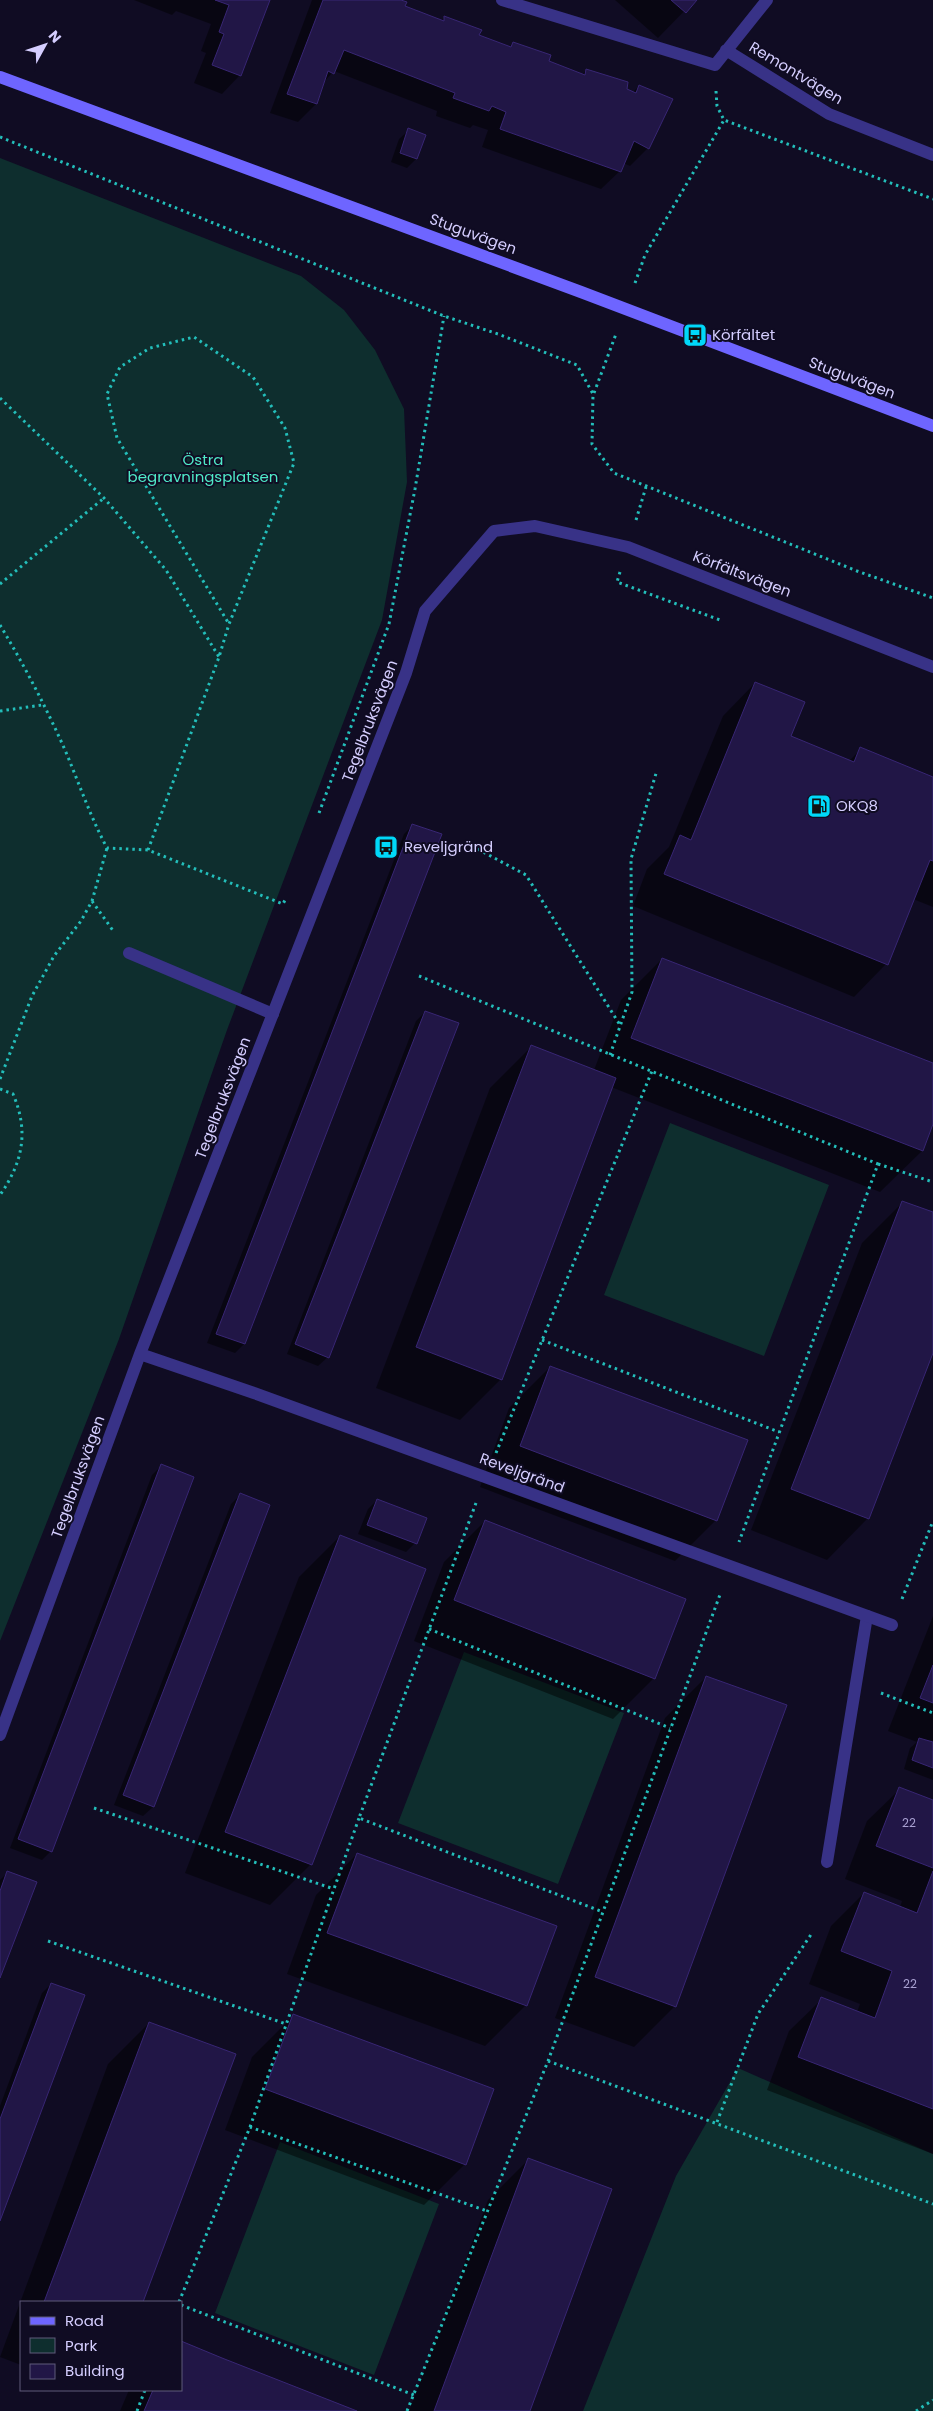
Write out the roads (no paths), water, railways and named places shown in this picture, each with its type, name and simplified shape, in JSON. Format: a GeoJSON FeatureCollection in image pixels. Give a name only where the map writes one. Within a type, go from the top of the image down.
{"type":"FeatureCollection","features":[{"type":"Feature","properties":{"kind":"main road","name":"Stuguvägen"},"geometry":{"type":"LineString","coordinates":[[0,77],[625,309],[933,426]]}},
{"type":"Feature","properties":{"kind":"street"},"geometry":{"type":"LineString","coordinates":[[502,0],[715,65],[768,0]]}},
{"type":"Feature","properties":{"kind":"street","name":"Remontvägen"},"geometry":{"type":"LineString","coordinates":[[726,50],[829,114],[933,154]]}},
{"type":"Feature","properties":{"kind":"street","name":"Körfältsvägen"},"geometry":{"type":"LineString","coordinates":[[535,526],[628,547],[933,667]]}},
{"type":"Feature","properties":{"kind":"street","name":"Tegelbruksvägen"},"geometry":{"type":"LineString","coordinates":[[0,1735],[140,1354],[406,673],[425,611],[494,531],[535,526]]}},
{"type":"Feature","properties":{"kind":"street"},"geometry":{"type":"LineString","coordinates":[[129,953],[274,1014]]}},
{"type":"Feature","properties":{"kind":"street","name":"Reveljgränd"},"geometry":{"type":"LineString","coordinates":[[140,1354],[486,1477],[892,1625]]}},
{"type":"Feature","properties":{"kind":"street"},"geometry":{"type":"LineString","coordinates":[[827,1862],[867,1616]]}},
{"type":"Feature","properties":{"kind":"place","name":"Körfältet"},"geometry":{"type":"Point","coordinates":[695,335]}},
{"type":"Feature","properties":{"kind":"place","name":"OKQ8"},"geometry":{"type":"Point","coordinates":[819,806]}},
{"type":"Feature","properties":{"kind":"place","name":"Reveljgränd"},"geometry":{"type":"Point","coordinates":[386,847]}},
{"type":"Feature","properties":{"kind":"park label","name":"Östra begravningsplatsen"},"geometry":{"type":"Point","coordinates":[203,468]}}]}
